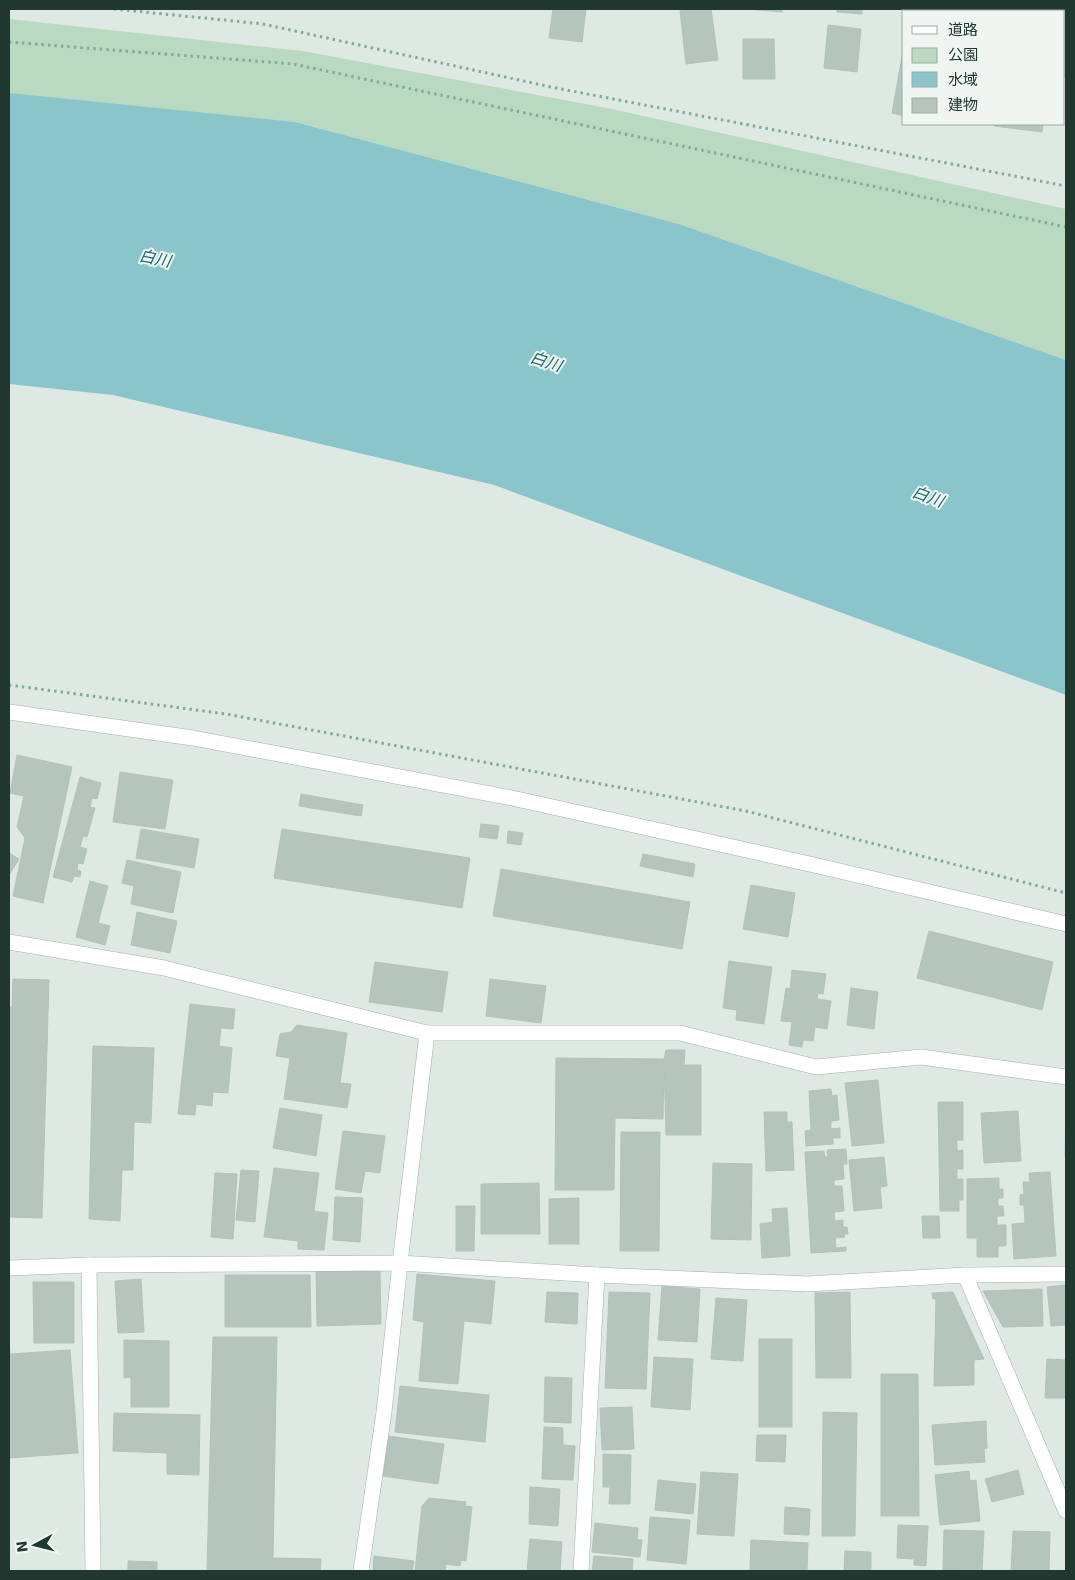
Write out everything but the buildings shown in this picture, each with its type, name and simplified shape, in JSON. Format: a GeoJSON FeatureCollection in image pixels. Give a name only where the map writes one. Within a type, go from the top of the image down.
{"type":"FeatureCollection","features":[{"type":"Feature","properties":{"kind":"street"},"geometry":{"type":"LineString","coordinates":[[9,712],[193,738],[512,798],[814,865],[1066,924]]}},
{"type":"Feature","properties":{"kind":"street"},"geometry":{"type":"LineString","coordinates":[[9,942],[164,968],[427,1033],[680,1033],[816,1067],[921,1057],[1066,1077]]}},
{"type":"Feature","properties":{"kind":"street"},"geometry":{"type":"LineString","coordinates":[[361,1571],[384,1412],[427,1033]]}},
{"type":"Feature","properties":{"kind":"street"},"geometry":{"type":"LineString","coordinates":[[9,1268],[89,1265],[400,1263],[597,1275],[807,1284],[965,1275],[1066,1274]]}},
{"type":"Feature","properties":{"kind":"street"},"geometry":{"type":"LineString","coordinates":[[89,1265],[93,1571]]}},
{"type":"Feature","properties":{"kind":"street"},"geometry":{"type":"LineString","coordinates":[[581,1571],[597,1275]]}},
{"type":"Feature","properties":{"kind":"street"},"geometry":{"type":"LineString","coordinates":[[965,1275],[1066,1511]]}},
{"type":"Feature","properties":{"kind":"path"},"geometry":{"type":"LineString","coordinates":[[114,9],[263,24],[551,87],[1066,186]]}},
{"type":"Feature","properties":{"kind":"path"},"geometry":{"type":"LineString","coordinates":[[9,42],[293,64],[1066,227]]}},
{"type":"Feature","properties":{"kind":"path"},"geometry":{"type":"LineString","coordinates":[[9,685],[226,714],[746,811],[1066,893]]}},
{"type":"Feature","properties":{"kind":"green space"},"geometry":{"type":"Polygon","coordinates":[[[9,19],[303,51],[607,108],[1066,209],[1066,360],[679,224],[295,122],[9,100],[9,19]]]}},
{"type":"Feature","properties":{"kind":"water","name":"白川"},"geometry":{"type":"Polygon","coordinates":[[[9,93],[295,122],[679,224],[1066,360],[1066,695],[494,485],[113,395],[9,384],[9,93]]]}}]}
